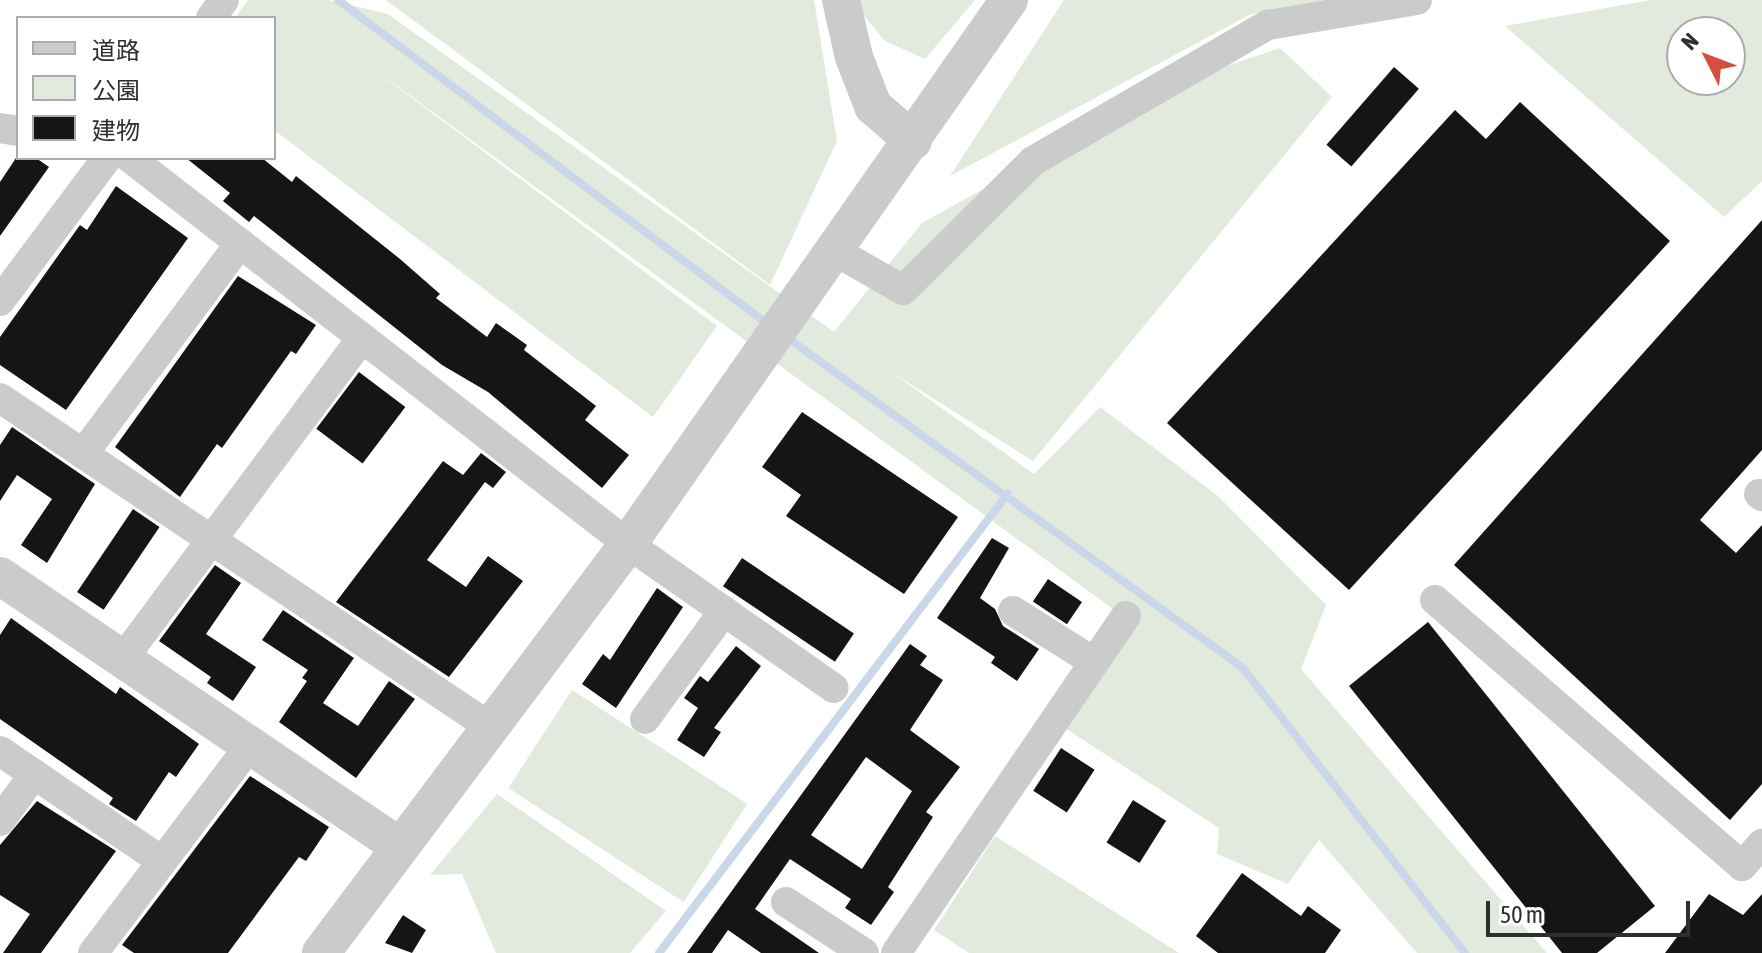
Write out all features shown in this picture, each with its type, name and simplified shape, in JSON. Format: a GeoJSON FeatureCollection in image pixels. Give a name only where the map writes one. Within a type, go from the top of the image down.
{"type":"FeatureCollection","features":[{"type":"Feature","properties":{"kind":"street"},"geometry":{"type":"LineString","coordinates":[[841,0],[854,57],[873,106],[913,141]]}},
{"type":"Feature","properties":{"kind":"street"},"geometry":{"type":"LineString","coordinates":[[321,953],[628,544],[1009,0]]}},
{"type":"Feature","properties":{"kind":"street"},"geometry":{"type":"LineString","coordinates":[[835,251],[903,290],[1033,161],[1268,25],[1417,0]]}},
{"type":"Feature","properties":{"kind":"street"},"geometry":{"type":"LineString","coordinates":[[0,301],[106,160]]}},
{"type":"Feature","properties":{"kind":"street"},"geometry":{"type":"LineString","coordinates":[[133,160],[628,544],[834,688]]}},
{"type":"Feature","properties":{"kind":"street"},"geometry":{"type":"LineString","coordinates":[[83,454],[240,243]]}},
{"type":"Feature","properties":{"kind":"street"},"geometry":{"type":"LineString","coordinates":[[122,660],[362,338]]}},
{"type":"Feature","properties":{"kind":"street"},"geometry":{"type":"LineString","coordinates":[[0,398],[490,727]]}},
{"type":"Feature","properties":{"kind":"street"},"geometry":{"type":"LineString","coordinates":[[0,576],[400,847]]}},
{"type":"Feature","properties":{"kind":"street"},"geometry":{"type":"LineString","coordinates":[[1435,600],[1742,866],[1762,844]]}},
{"type":"Feature","properties":{"kind":"street"},"geometry":{"type":"LineString","coordinates":[[645,719],[724,611]]}},
{"type":"Feature","properties":{"kind":"street"},"geometry":{"type":"LineString","coordinates":[[1013,611],[1094,662]]}},
{"type":"Feature","properties":{"kind":"street"},"geometry":{"type":"LineString","coordinates":[[896,953],[1126,616]]}},
{"type":"Feature","properties":{"kind":"street"},"geometry":{"type":"LineString","coordinates":[[93,953],[249,747]]}},
{"type":"Feature","properties":{"kind":"street"},"geometry":{"type":"LineString","coordinates":[[0,751],[162,861]]}},
{"type":"Feature","properties":{"kind":"street"},"geometry":{"type":"LineString","coordinates":[[0,821],[34,774]]}},
{"type":"Feature","properties":{"kind":"street"},"geometry":{"type":"LineString","coordinates":[[786,902],[864,953]]}},
{"type":"Feature","properties":{"kind":"green space"},"geometry":{"type":"Polygon","coordinates":[[[248,0],[328,0],[388,14],[834,332],[922,223],[1050,152],[1229,65],[1280,48],[1332,97],[1033,461],[891,372],[1034,474],[1100,407],[1218,496],[1326,605],[1301,669],[1547,953],[1417,953],[1319,840],[1288,884],[1217,854],[1219,828],[1054,721],[1135,625],[356,56],[717,326],[653,417],[276,132],[276,16],[236,16],[248,0]]]}},
{"type":"Feature","properties":{"kind":"green space"},"geometry":{"type":"Polygon","coordinates":[[[386,0],[814,0],[837,141],[770,285],[386,0]]]}},
{"type":"Feature","properties":{"kind":"green space"},"geometry":{"type":"Polygon","coordinates":[[[859,0],[975,0],[925,59],[885,41],[860,11],[859,0]]]}},
{"type":"Feature","properties":{"kind":"green space"},"geometry":{"type":"Polygon","coordinates":[[[1064,0],[1350,0],[1251,14],[950,176],[1064,0]]]}},
{"type":"Feature","properties":{"kind":"green space"},"geometry":{"type":"Polygon","coordinates":[[[1651,0],[1762,0],[1762,181],[1724,217],[1505,26],[1651,0]]]}},
{"type":"Feature","properties":{"kind":"green space"},"geometry":{"type":"Polygon","coordinates":[[[572,690],[747,804],[684,902],[508,788],[572,690]]]}},
{"type":"Feature","properties":{"kind":"green space"},"geometry":{"type":"Polygon","coordinates":[[[497,794],[666,911],[630,953],[496,953],[462,874],[430,875],[497,794]]]}},
{"type":"Feature","properties":{"kind":"green space"},"geometry":{"type":"Polygon","coordinates":[[[995,836],[1179,953],[969,953],[934,930],[995,836]]]}},
{"type":"Feature","properties":{"kind":"building"},"geometry":{"type":"Polygon","coordinates":[[[1394,67],[1419,89],[1351,166],[1326,145],[1394,67]]]}},
{"type":"Feature","properties":{"kind":"building"},"geometry":{"type":"Polygon","coordinates":[[[1520,102],[1670,241],[1349,590],[1167,423],[1455,110],[1486,139],[1520,102]]]}},
{"type":"Feature","properties":{"kind":"building"},"geometry":{"type":"Polygon","coordinates":[[[16,158],[39,160],[49,167],[0,236],[0,182],[16,158]]]}},
{"type":"Feature","properties":{"kind":"building"},"geometry":{"type":"Polygon","coordinates":[[[189,160],[264,160],[292,182],[296,176],[400,259],[440,294],[436,298],[487,337],[496,323],[527,345],[524,350],[596,406],[585,420],[629,455],[602,488],[488,392],[442,365],[254,216],[249,222],[223,201],[230,193],[189,160]]]}},
{"type":"Feature","properties":{"kind":"building"},"geometry":{"type":"Polygon","coordinates":[[[116,186],[188,238],[66,410],[0,365],[0,337],[80,225],[87,230],[116,186]]]}},
{"type":"Feature","properties":{"kind":"building"},"geometry":{"type":"Polygon","coordinates":[[[1762,220],[1762,450],[1700,520],[1736,553],[1762,525],[1762,784],[1730,820],[1454,565],[1762,220]]]}},
{"type":"Feature","properties":{"kind":"building"},"geometry":{"type":"Polygon","coordinates":[[[238,276],[316,325],[296,354],[291,351],[222,448],[217,444],[180,497],[115,447],[238,276]]]}},
{"type":"Feature","properties":{"kind":"building"},"geometry":{"type":"Polygon","coordinates":[[[359,372],[405,407],[363,464],[316,429],[359,372]]]}},
{"type":"Feature","properties":{"kind":"building"},"geometry":{"type":"Polygon","coordinates":[[[802,412],[958,517],[904,594],[786,516],[801,495],[762,467],[802,412]]]}},
{"type":"Feature","properties":{"kind":"building"},"geometry":{"type":"Polygon","coordinates":[[[12,427],[95,484],[47,563],[21,545],[52,499],[17,475],[0,501],[0,445],[12,427]]]}},
{"type":"Feature","properties":{"kind":"building"},"geometry":{"type":"Polygon","coordinates":[[[481,453],[506,472],[493,488],[485,482],[427,560],[466,587],[488,556],[523,581],[449,677],[336,602],[443,461],[463,475],[481,453]]]}},
{"type":"Feature","properties":{"kind":"building"},"geometry":{"type":"Polygon","coordinates":[[[133,509],[160,527],[104,610],[77,592],[133,509]]]}},
{"type":"Feature","properties":{"kind":"building"},"geometry":{"type":"Polygon","coordinates":[[[992,538],[1009,548],[980,598],[995,609],[1003,626],[1039,649],[1017,681],[991,663],[995,657],[937,618],[992,538]]]}},
{"type":"Feature","properties":{"kind":"building"},"geometry":{"type":"Polygon","coordinates":[[[742,558],[854,633],[835,662],[723,586],[742,558]]]}},
{"type":"Feature","properties":{"kind":"building"},"geometry":{"type":"Polygon","coordinates":[[[215,565],[241,583],[206,634],[256,667],[233,701],[207,683],[211,677],[159,641],[215,565]]]}},
{"type":"Feature","properties":{"kind":"building"},"geometry":{"type":"Polygon","coordinates":[[[1048,579],[1082,602],[1067,624],[1033,601],[1048,579]]]}},
{"type":"Feature","properties":{"kind":"building"},"geometry":{"type":"Polygon","coordinates":[[[657,588],[683,607],[616,708],[582,684],[603,654],[610,660],[657,588]]]}},
{"type":"Feature","properties":{"kind":"building"},"geometry":{"type":"Polygon","coordinates":[[[283,610],[354,658],[323,703],[358,726],[389,681],[415,699],[356,778],[279,722],[307,681],[302,678],[308,670],[262,640],[283,610]]]}},
{"type":"Feature","properties":{"kind":"building"},"geometry":{"type":"Polygon","coordinates":[[[11,618],[116,694],[120,687],[199,744],[176,777],[169,772],[136,821],[109,804],[113,798],[0,719],[0,635],[11,618]]]}},
{"type":"Feature","properties":{"kind":"building"},"geometry":{"type":"Polygon","coordinates":[[[1428,622],[1655,906],[1597,953],[1562,953],[1349,686],[1428,622]]]}},
{"type":"Feature","properties":{"kind":"building"},"geometry":{"type":"Polygon","coordinates":[[[910,644],[927,656],[920,665],[943,680],[910,730],[960,767],[926,812],[933,817],[888,887],[894,892],[871,925],[845,908],[851,899],[790,859],[755,909],[819,953],[761,953],[728,930],[712,953],[687,953],[910,644]],[[866,757],[811,835],[862,869],[912,791],[866,757]]]}},
{"type":"Feature","properties":{"kind":"building"},"geometry":{"type":"Polygon","coordinates":[[[736,646],[761,666],[714,728],[721,732],[704,757],[677,740],[698,708],[684,698],[700,676],[708,682],[736,646]]]}},
{"type":"Feature","properties":{"kind":"building"},"geometry":{"type":"Polygon","coordinates":[[[1061,748],[1095,770],[1067,813],[1033,791],[1061,748]]]}},
{"type":"Feature","properties":{"kind":"building"},"geometry":{"type":"Polygon","coordinates":[[[250,776],[329,827],[306,861],[299,857],[228,953],[134,953],[122,945],[250,776]]]}},
{"type":"Feature","properties":{"kind":"building"},"geometry":{"type":"Polygon","coordinates":[[[1133,800],[1166,821],[1140,863],[1107,842],[1133,800]]]}},
{"type":"Feature","properties":{"kind":"building"},"geometry":{"type":"Polygon","coordinates":[[[37,801],[116,851],[41,953],[3,953],[30,914],[0,895],[0,845],[37,801]]]}},
{"type":"Feature","properties":{"kind":"building"},"geometry":{"type":"Polygon","coordinates":[[[1242,873],[1301,916],[1308,906],[1341,930],[1325,953],[1218,953],[1196,936],[1242,873]]]}},
{"type":"Feature","properties":{"kind":"building"},"geometry":{"type":"Polygon","coordinates":[[[1709,894],[1743,915],[1762,894],[1762,953],[1665,953],[1709,894]]]}},
{"type":"Feature","properties":{"kind":"building"},"geometry":{"type":"Polygon","coordinates":[[[403,915],[426,930],[412,953],[385,943],[403,915]]]}},
{"type":"Feature","properties":{"kind":"waterway"},"geometry":{"type":"LineString","coordinates":[[338,0],[770,326]]}},
{"type":"Feature","properties":{"kind":"waterway"},"geometry":{"type":"LineString","coordinates":[[785,336],[1243,668],[1465,953]]}},
{"type":"Feature","properties":{"kind":"waterway"},"geometry":{"type":"LineString","coordinates":[[659,953],[1008,493]]}}]}
